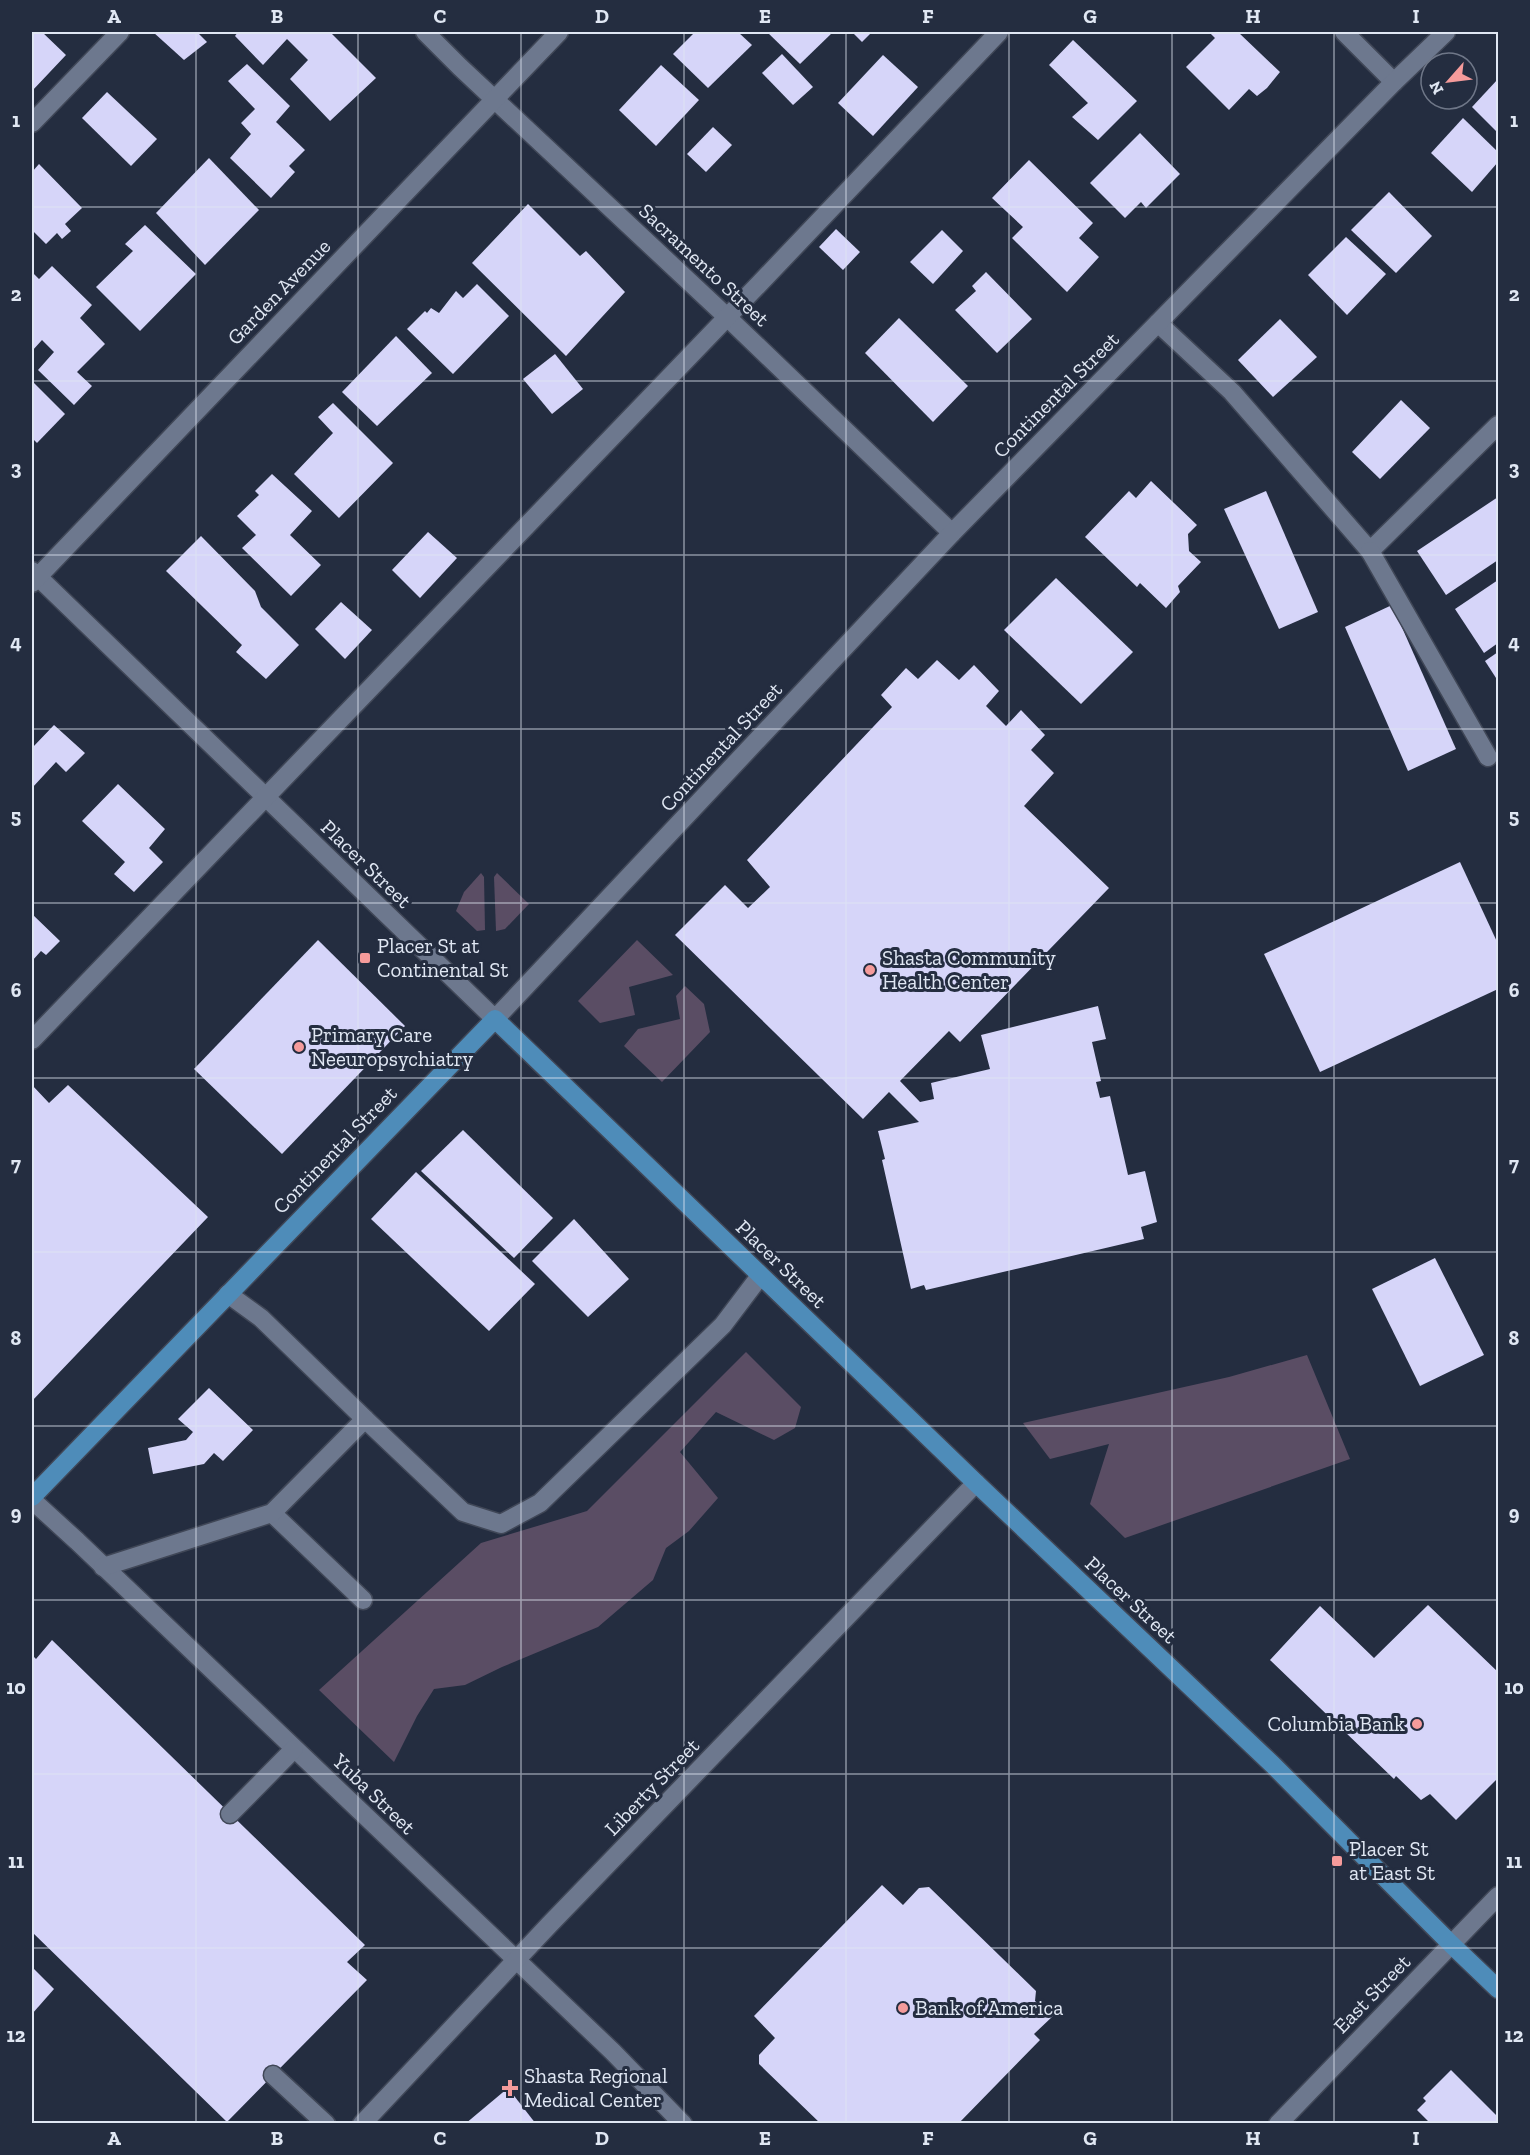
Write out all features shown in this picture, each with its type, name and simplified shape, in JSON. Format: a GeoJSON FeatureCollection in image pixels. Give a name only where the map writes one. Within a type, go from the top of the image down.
{"type":"FeatureCollection","features":[{"type":"Feature","properties":{"kind":"main road","name":"Placer Street"},"geometry":{"type":"LineString","coordinates":[[495,1019],[760,1276],[1273,1765],[1498,1989]]}},
{"type":"Feature","properties":{"kind":"main road","name":"Continental Street"},"geometry":{"type":"LineString","coordinates":[[32,1498],[495,1019]]}},
{"type":"Feature","properties":{"kind":"street"},"geometry":{"type":"LineString","coordinates":[[32,123],[120,32]]}},
{"type":"Feature","properties":{"kind":"street","name":"Sacramento Street"},"geometry":{"type":"LineString","coordinates":[[424,32],[727,317],[952,533]]}},
{"type":"Feature","properties":{"kind":"street","name":"Garden Avenue"},"geometry":{"type":"LineString","coordinates":[[33,577],[559,32]]}},
{"type":"Feature","properties":{"kind":"street"},"geometry":{"type":"LineString","coordinates":[[32,1040],[999,32]]}},
{"type":"Feature","properties":{"kind":"street"},"geometry":{"type":"LineString","coordinates":[[1344,32],[1394,82]]}},
{"type":"Feature","properties":{"kind":"street","name":"Continental Street"},"geometry":{"type":"LineString","coordinates":[[495,1019],[952,533],[1394,82],[1446,32]]}},
{"type":"Feature","properties":{"kind":"street"},"geometry":{"type":"LineString","coordinates":[[1158,323],[1232,392],[1370,551],[1488,757]]}},
{"type":"Feature","properties":{"kind":"street"},"geometry":{"type":"LineString","coordinates":[[1370,551],[1498,424]]}},
{"type":"Feature","properties":{"kind":"street","name":"Placer Street"},"geometry":{"type":"LineString","coordinates":[[33,577],[495,1019]]}},
{"type":"Feature","properties":{"kind":"street"},"geometry":{"type":"LineString","coordinates":[[228,1293],[261,1318],[463,1512],[501,1524],[540,1503],[723,1326],[760,1276]]}},
{"type":"Feature","properties":{"kind":"street"},"geometry":{"type":"LineString","coordinates":[[103,1567],[272,1513],[365,1419]]}},
{"type":"Feature","properties":{"kind":"street","name":"Liberty Street"},"geometry":{"type":"LineString","coordinates":[[362,2124],[976,1483]]}},
{"type":"Feature","properties":{"kind":"street","name":"Yuba Street"},"geometry":{"type":"LineString","coordinates":[[32,1498],[613,2052],[683,2124]]}},
{"type":"Feature","properties":{"kind":"street"},"geometry":{"type":"LineString","coordinates":[[272,1513],[363,1600]]}},
{"type":"Feature","properties":{"kind":"street"},"geometry":{"type":"LineString","coordinates":[[230,1814],[294,1749]]}},
{"type":"Feature","properties":{"kind":"street","name":"East Street"},"geometry":{"type":"LineString","coordinates":[[1278,2124],[1498,1896]]}},
{"type":"Feature","properties":{"kind":"street"},"geometry":{"type":"LineString","coordinates":[[273,2075],[326,2124]]}},
{"type":"Feature","properties":{"kind":"shaded area"},"geometry":{"type":"Polygon","coordinates":[[[481,873],[484,877],[485,930],[477,931],[456,911],[464,892],[481,873]]]}},
{"type":"Feature","properties":{"kind":"shaded area"},"geometry":{"type":"Polygon","coordinates":[[[497,873],[529,904],[505,929],[496,931],[494,877],[497,873]]]}},
{"type":"Feature","properties":{"kind":"shaded area"},"geometry":{"type":"Polygon","coordinates":[[[637,940],[673,975],[629,987],[635,1015],[600,1023],[578,1001],[637,940]]]}},
{"type":"Feature","properties":{"kind":"shaded area"},"geometry":{"type":"Polygon","coordinates":[[[685,986],[704,1004],[710,1032],[662,1082],[624,1046],[638,1029],[680,1019],[676,996],[685,986]]]}},
{"type":"Feature","properties":{"kind":"shaded area"},"geometry":{"type":"Polygon","coordinates":[[[746,1352],[801,1407],[795,1428],[774,1440],[716,1412],[680,1452],[718,1498],[689,1531],[666,1548],[653,1580],[598,1627],[465,1685],[434,1689],[417,1716],[394,1762],[319,1690],[481,1543],[587,1511],[746,1352]]]}},
{"type":"Feature","properties":{"kind":"shaded area"},"geometry":{"type":"Polygon","coordinates":[[[1307,1355],[1350,1459],[1125,1538],[1090,1504],[1109,1444],[1050,1459],[1023,1423],[1229,1377],[1307,1355]]]}},
{"type":"Feature","properties":{"kind":"building"},"geometry":{"type":"Polygon","coordinates":[[[32,32],[34,34],[42,32],[66,55],[32,91],[32,32]]]}},
{"type":"Feature","properties":{"kind":"building"},"geometry":{"type":"Polygon","coordinates":[[[153,32],[197,32],[207,42],[184,60],[153,32]]]}},
{"type":"Feature","properties":{"kind":"building"},"geometry":{"type":"Polygon","coordinates":[[[238,32],[330,32],[376,78],[330,121],[290,79],[308,60],[287,39],[263,65],[235,36],[238,32]]]}},
{"type":"Feature","properties":{"kind":"building"},"geometry":{"type":"Polygon","coordinates":[[[695,32],[738,32],[752,45],[708,88],[673,54],[695,32]]]}},
{"type":"Feature","properties":{"kind":"building"},"geometry":{"type":"Polygon","coordinates":[[[767,32],[833,32],[800,64],[767,32]]]}},
{"type":"Feature","properties":{"kind":"building"},"geometry":{"type":"Polygon","coordinates":[[[852,32],[872,32],[862,42],[852,32]]]}},
{"type":"Feature","properties":{"kind":"building"},"geometry":{"type":"Polygon","coordinates":[[[1209,32],[1238,32],[1280,72],[1257,96],[1249,89],[1229,110],[1186,67],[1215,38],[1209,32]]]}},
{"type":"Feature","properties":{"kind":"building"},"geometry":{"type":"Polygon","coordinates":[[[1073,40],[1137,101],[1098,140],[1072,117],[1088,103],[1049,65],[1073,40]]]}},
{"type":"Feature","properties":{"kind":"building"},"geometry":{"type":"Polygon","coordinates":[[[782,54],[813,87],[793,105],[762,73],[782,54]]]}},
{"type":"Feature","properties":{"kind":"building"},"geometry":{"type":"Polygon","coordinates":[[[883,55],[918,87],[873,136],[838,103],[883,55]]]}},
{"type":"Feature","properties":{"kind":"building"},"geometry":{"type":"Polygon","coordinates":[[[247,64],[290,106],[276,122],[305,150],[289,166],[295,172],[271,198],[230,158],[251,134],[241,123],[255,109],[228,81],[247,64]]]}},
{"type":"Feature","properties":{"kind":"building"},"geometry":{"type":"Polygon","coordinates":[[[661,65],[699,100],[656,146],[619,110],[661,65]]]}},
{"type":"Feature","properties":{"kind":"building"},"geometry":{"type":"Polygon","coordinates":[[[1498,79],[1498,133],[1476,111],[1479,111],[1479,99],[1498,79]]]}},
{"type":"Feature","properties":{"kind":"building"},"geometry":{"type":"Polygon","coordinates":[[[107,92],[157,139],[131,166],[82,118],[107,92]]]}},
{"type":"Feature","properties":{"kind":"building"},"geometry":{"type":"Polygon","coordinates":[[[1463,118],[1498,152],[1498,162],[1472,192],[1431,153],[1463,118]]]}},
{"type":"Feature","properties":{"kind":"building"},"geometry":{"type":"Polygon","coordinates":[[[713,127],[732,145],[706,172],[687,154],[713,127]]]}},
{"type":"Feature","properties":{"kind":"building"},"geometry":{"type":"Polygon","coordinates":[[[1140,133],[1180,174],[1146,208],[1141,202],[1125,218],[1090,183],[1140,133]]]}},
{"type":"Feature","properties":{"kind":"building"},"geometry":{"type":"Polygon","coordinates":[[[209,158],[259,210],[205,265],[156,213],[209,158]]]}},
{"type":"Feature","properties":{"kind":"building"},"geometry":{"type":"Polygon","coordinates":[[[1029,160],[1093,223],[1079,238],[1099,257],[1067,292],[1012,238],[1023,227],[992,198],[1029,160]]]}},
{"type":"Feature","properties":{"kind":"building"},"geometry":{"type":"Polygon","coordinates":[[[39,164],[82,208],[65,224],[71,231],[62,239],[57,233],[46,244],[32,230],[32,172],[39,164]]]}},
{"type":"Feature","properties":{"kind":"building"},"geometry":{"type":"Polygon","coordinates":[[[1389,192],[1432,236],[1396,273],[1351,230],[1389,192]]]}},
{"type":"Feature","properties":{"kind":"building"},"geometry":{"type":"Polygon","coordinates":[[[528,204],[580,256],[586,251],[625,292],[566,356],[472,263],[528,204]]]}},
{"type":"Feature","properties":{"kind":"building"},"geometry":{"type":"Polygon","coordinates":[[[145,225],[196,274],[140,331],[96,287],[133,251],[125,244],[145,225]]]}},
{"type":"Feature","properties":{"kind":"building"},"geometry":{"type":"Polygon","coordinates":[[[836,229],[860,252],[843,270],[819,247],[836,229]]]}},
{"type":"Feature","properties":{"kind":"building"},"geometry":{"type":"Polygon","coordinates":[[[942,230],[963,251],[933,284],[910,262],[942,230]]]}},
{"type":"Feature","properties":{"kind":"building"},"geometry":{"type":"Polygon","coordinates":[[[1346,237],[1386,274],[1347,315],[1308,275],[1346,237]]]}},
{"type":"Feature","properties":{"kind":"building"},"geometry":{"type":"Polygon","coordinates":[[[52,266],[92,305],[80,318],[105,344],[77,372],[92,386],[74,405],[38,370],[54,352],[42,340],[32,351],[32,272],[39,279],[52,266]]]}},
{"type":"Feature","properties":{"kind":"building"},"geometry":{"type":"Polygon","coordinates":[[[986,272],[1032,319],[997,353],[955,310],[976,291],[972,286],[986,272]]]}},
{"type":"Feature","properties":{"kind":"building"},"geometry":{"type":"Polygon","coordinates":[[[477,284],[509,316],[453,374],[407,329],[431,308],[439,313],[456,291],[463,298],[477,284]]]}},
{"type":"Feature","properties":{"kind":"building"},"geometry":{"type":"Polygon","coordinates":[[[899,318],[968,386],[933,422],[865,353],[899,318]]]}},
{"type":"Feature","properties":{"kind":"building"},"geometry":{"type":"Polygon","coordinates":[[[1280,319],[1317,357],[1273,397],[1238,360],[1280,319]]]}},
{"type":"Feature","properties":{"kind":"building"},"geometry":{"type":"Polygon","coordinates":[[[396,336],[432,373],[377,426],[342,392],[396,336]]]}},
{"type":"Feature","properties":{"kind":"building"},"geometry":{"type":"Polygon","coordinates":[[[555,354],[583,389],[552,414],[523,379],[555,354]]]}},
{"type":"Feature","properties":{"kind":"building"},"geometry":{"type":"Polygon","coordinates":[[[32,381],[65,414],[37,443],[32,438],[32,381]]]}},
{"type":"Feature","properties":{"kind":"building"},"geometry":{"type":"Polygon","coordinates":[[[1401,400],[1430,428],[1380,479],[1352,452],[1401,400]]]}},
{"type":"Feature","properties":{"kind":"building"},"geometry":{"type":"Polygon","coordinates":[[[333,403],[393,463],[339,518],[294,474],[333,433],[318,417],[333,403]]]}},
{"type":"Feature","properties":{"kind":"building"},"geometry":{"type":"Polygon","coordinates":[[[272,474],[312,511],[290,535],[321,565],[291,596],[242,548],[256,535],[237,516],[259,495],[255,491],[272,474]]]}},
{"type":"Feature","properties":{"kind":"building"},"geometry":{"type":"Polygon","coordinates":[[[1151,481],[1197,525],[1188,534],[1189,551],[1201,562],[1178,586],[1180,592],[1166,608],[1140,583],[1137,587],[1085,537],[1129,491],[1136,498],[1151,481]]]}},
{"type":"Feature","properties":{"kind":"building"},"geometry":{"type":"Polygon","coordinates":[[[1266,491],[1318,612],[1279,629],[1224,509],[1266,491]]]}},
{"type":"Feature","properties":{"kind":"building"},"geometry":{"type":"Polygon","coordinates":[[[1498,497],[1498,560],[1446,595],[1417,551],[1498,497]]]}},
{"type":"Feature","properties":{"kind":"building"},"geometry":{"type":"Polygon","coordinates":[[[428,532],[457,558],[420,598],[392,570],[428,532]]]}},
{"type":"Feature","properties":{"kind":"building"},"geometry":{"type":"Polygon","coordinates":[[[201,536],[255,591],[261,607],[299,645],[266,679],[236,652],[242,645],[166,571],[201,536]]]}},
{"type":"Feature","properties":{"kind":"building"},"geometry":{"type":"Polygon","coordinates":[[[1056,578],[1133,652],[1081,704],[1004,630],[1056,578]]]}},
{"type":"Feature","properties":{"kind":"building"},"geometry":{"type":"Polygon","coordinates":[[[1498,580],[1498,643],[1484,653],[1455,609],[1498,580]]]}},
{"type":"Feature","properties":{"kind":"building"},"geometry":{"type":"Polygon","coordinates":[[[341,602],[372,630],[345,659],[315,629],[341,602]]]}},
{"type":"Feature","properties":{"kind":"building"},"geometry":{"type":"Polygon","coordinates":[[[1392,605],[1456,749],[1408,771],[1345,627],[1392,605]]]}},
{"type":"Feature","properties":{"kind":"building"},"geometry":{"type":"Polygon","coordinates":[[[1498,652],[1498,681],[1485,661],[1498,652]]]}},
{"type":"Feature","properties":{"kind":"building","name":"Shasta Community Health Center"},"geometry":{"type":"Polygon","coordinates":[[[937,660],[959,680],[974,665],[999,691],[986,706],[1006,726],[1021,710],[1045,735],[1031,750],[1054,773],[1024,806],[1109,888],[960,1042],[949,1031],[900,1081],[920,1102],[934,1099],[931,1083],[990,1069],[981,1035],[1098,1006],[1106,1039],[1092,1042],[1101,1081],[1096,1082],[1100,1098],[1110,1096],[1128,1175],[1145,1171],[1157,1222],[1141,1227],[1144,1239],[926,1290],[924,1285],[911,1289],[882,1160],[885,1159],[878,1131],[919,1122],[889,1092],[863,1119],[675,935],[725,885],[748,908],[770,887],[747,860],[892,707],[881,695],[906,668],[918,679],[937,660]]]}},
{"type":"Feature","properties":{"kind":"building"},"geometry":{"type":"Polygon","coordinates":[[[54,725],[85,753],[66,772],[56,762],[32,788],[32,746],[54,725]]]}},
{"type":"Feature","properties":{"kind":"building"},"geometry":{"type":"Polygon","coordinates":[[[118,784],[165,829],[149,848],[163,862],[134,892],[114,874],[125,862],[82,821],[118,784]]]}},
{"type":"Feature","properties":{"kind":"building"},"geometry":{"type":"Polygon","coordinates":[[[1460,862],[1498,944],[1498,989],[1320,1072],[1264,954],[1460,862]]]}},
{"type":"Feature","properties":{"kind":"building"},"geometry":{"type":"Polygon","coordinates":[[[32,914],[60,941],[46,955],[41,951],[32,961],[32,914]]]}},
{"type":"Feature","properties":{"kind":"building","name":"Primary Care Neeuropsychiatry"},"geometry":{"type":"Polygon","coordinates":[[[318,940],[405,1026],[282,1154],[194,1069],[318,940]]]}},
{"type":"Feature","properties":{"kind":"building"},"geometry":{"type":"Polygon","coordinates":[[[32,1085],[49,1103],[68,1085],[208,1217],[32,1401],[32,1085]]]}},
{"type":"Feature","properties":{"kind":"building"},"geometry":{"type":"Polygon","coordinates":[[[463,1130],[553,1218],[514,1258],[421,1171],[463,1130]]]}},
{"type":"Feature","properties":{"kind":"building"},"geometry":{"type":"Polygon","coordinates":[[[416,1172],[535,1284],[489,1331],[371,1219],[416,1172]]]}},
{"type":"Feature","properties":{"kind":"building"},"geometry":{"type":"Polygon","coordinates":[[[574,1219],[629,1279],[588,1317],[532,1261],[574,1219]]]}},
{"type":"Feature","properties":{"kind":"building"},"geometry":{"type":"Polygon","coordinates":[[[1435,1258],[1484,1355],[1420,1386],[1372,1289],[1435,1258]]]}},
{"type":"Feature","properties":{"kind":"building"},"geometry":{"type":"Polygon","coordinates":[[[209,1388],[253,1430],[223,1461],[214,1453],[204,1464],[153,1474],[148,1448],[186,1440],[193,1432],[178,1419],[209,1388]]]}},
{"type":"Feature","properties":{"kind":"building","name":"Columbia Bank"},"geometry":{"type":"Polygon","coordinates":[[[1428,1605],[1498,1672],[1498,1778],[1456,1820],[1430,1794],[1421,1800],[1396,1776],[1394,1779],[1270,1660],[1320,1606],[1374,1658],[1428,1605]]]}},
{"type":"Feature","properties":{"kind":"building"},"geometry":{"type":"Polygon","coordinates":[[[52,1640],[365,1945],[347,1962],[367,1980],[227,2122],[32,1932],[32,1655],[36,1659],[52,1640]]]}},
{"type":"Feature","properties":{"kind":"building","name":"Bank of America"},"geometry":{"type":"Polygon","coordinates":[[[882,1885],[903,1905],[919,1888],[929,1887],[1036,1991],[1035,2001],[1053,2016],[1034,2034],[1040,2040],[958,2124],[821,2124],[759,2064],[759,2055],[775,2038],[754,2016],[882,1885]]]}},
{"type":"Feature","properties":{"kind":"building"},"geometry":{"type":"Polygon","coordinates":[[[32,1967],[54,1989],[32,2014],[32,1967]]]}},
{"type":"Feature","properties":{"kind":"building"},"geometry":{"type":"Polygon","coordinates":[[[1451,2070],[1498,2117],[1498,2124],[1450,2124],[1447,2121],[1444,2124],[1431,2124],[1417,2110],[1426,2101],[1423,2098],[1451,2070]]]}},
{"type":"Feature","properties":{"kind":"building"},"geometry":{"type":"Polygon","coordinates":[[[508,2088],[536,2124],[465,2124],[508,2088]]]}},
{"type":"Feature","properties":{"kind":"place","name":"Placer St at Continental St"},"geometry":{"type":"Point","coordinates":[365,958]}},
{"type":"Feature","properties":{"kind":"place","name":"Shasta Community Health Center"},"geometry":{"type":"Point","coordinates":[870,970]}},
{"type":"Feature","properties":{"kind":"place","name":"Primary Care Neeuropsychiatry"},"geometry":{"type":"Point","coordinates":[299,1047]}},
{"type":"Feature","properties":{"kind":"place","name":"Columbia Bank"},"geometry":{"type":"Point","coordinates":[1417,1724]}},
{"type":"Feature","properties":{"kind":"place","name":"Placer St at East St"},"geometry":{"type":"Point","coordinates":[1337,1861]}},
{"type":"Feature","properties":{"kind":"place","name":"Bank of America"},"geometry":{"type":"Point","coordinates":[903,2008]}},
{"type":"Feature","properties":{"kind":"place","name":"Shasta Regional Medical Center"},"geometry":{"type":"Point","coordinates":[510,2088]}}]}
